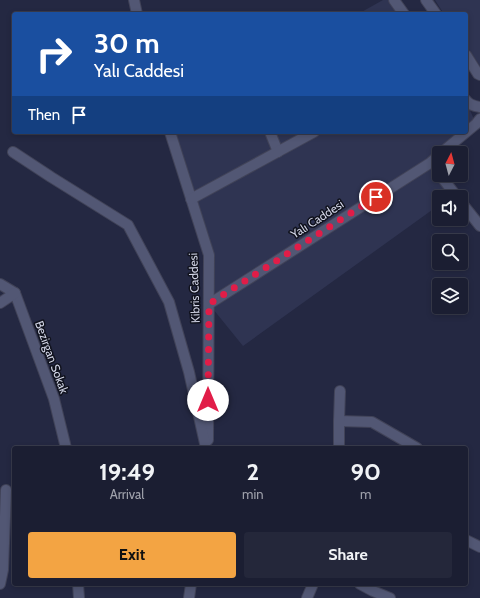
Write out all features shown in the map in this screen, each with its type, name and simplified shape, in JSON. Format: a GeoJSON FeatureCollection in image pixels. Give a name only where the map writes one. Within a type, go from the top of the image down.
{"type":"FeatureCollection","features":[{"type":"Feature","properties":{"kind":"street"},"geometry":{"type":"LineString","coordinates":[[134,0],[137,12]]}},
{"type":"Feature","properties":{"kind":"street"},"geometry":{"type":"LineString","coordinates":[[394,0],[403,12]]}},
{"type":"Feature","properties":{"kind":"street"},"geometry":{"type":"LineString","coordinates":[[426,0],[435,12]]}},
{"type":"Feature","properties":{"kind":"street"},"geometry":{"type":"LineString","coordinates":[[468,58],[480,75]]}},
{"type":"Feature","properties":{"kind":"street"},"geometry":{"type":"LineString","coordinates":[[468,102],[480,107]]}},
{"type":"Feature","properties":{"kind":"street","name":"Yalı Caddesi"},"geometry":{"type":"LineString","coordinates":[[468,131],[480,119]]}},
{"type":"Feature","properties":{"kind":"street","name":"Kibris Caddesi"},"geometry":{"type":"LineString","coordinates":[[171,134],[209,255],[207,446]]}},
{"type":"Feature","properties":{"kind":"street"},"geometry":{"type":"LineString","coordinates":[[271,134],[278,152]]}},
{"type":"Feature","properties":{"kind":"street"},"geometry":{"type":"LineString","coordinates":[[191,199],[310,134]]}},
{"type":"Feature","properties":{"kind":"street","name":"Yalı Caddesi"},"geometry":{"type":"LineString","coordinates":[[450,146],[464,134]]}},
{"type":"Feature","properties":{"kind":"street"},"geometry":{"type":"LineString","coordinates":[[13,152],[51,178],[128,225],[170,302],[189,372],[207,446]]}},
{"type":"Feature","properties":{"kind":"street","name":"Yalı Caddesi"},"geometry":{"type":"LineString","coordinates":[[209,304],[430,163]]}},
{"type":"Feature","properties":{"kind":"street"},"geometry":{"type":"LineString","coordinates":[[445,182],[451,190]]}},
{"type":"Feature","properties":{"kind":"street"},"geometry":{"type":"LineString","coordinates":[[468,211],[480,226]]}},
{"type":"Feature","properties":{"kind":"street"},"geometry":{"type":"LineString","coordinates":[[0,284],[15,293],[0,303]]}},
{"type":"Feature","properties":{"kind":"street","name":"Bezirgan Sokak"},"geometry":{"type":"LineString","coordinates":[[15,293],[54,399],[66,446]]}},
{"type":"Feature","properties":{"kind":"street"},"geometry":{"type":"LineString","coordinates":[[340,391],[340,446]]}},
{"type":"Feature","properties":{"kind":"street"},"geometry":{"type":"LineString","coordinates":[[339,421],[372,422],[414,446]]}},
{"type":"Feature","properties":{"kind":"street"},"geometry":{"type":"LineString","coordinates":[[0,584],[3,570],[7,489]]}},
{"type":"Feature","properties":{"kind":"street"},"geometry":{"type":"LineString","coordinates":[[468,541],[480,547]]}},
{"type":"Feature","properties":{"kind":"street"},"geometry":{"type":"LineString","coordinates":[[78,586],[79,598]]}},
{"type":"Feature","properties":{"kind":"street"},"geometry":{"type":"LineString","coordinates":[[189,598],[191,586]]}},
{"type":"Feature","properties":{"kind":"street"},"geometry":{"type":"LineString","coordinates":[[307,598],[312,586]]}},
{"type":"Feature","properties":{"kind":"street"},"geometry":{"type":"LineString","coordinates":[[363,586],[373,592],[390,598]]}},
{"type":"Feature","properties":{"kind":"shaded area"},"geometry":{"type":"Polygon","coordinates":[[[383,0],[394,0],[402,12],[362,12],[383,0]]]}},
{"type":"Feature","properties":{"kind":"shaded area"},"geometry":{"type":"Polygon","coordinates":[[[435,0],[480,0],[480,66],[468,48],[468,12],[443,12],[435,0]]]}},
{"type":"Feature","properties":{"kind":"shaded area"},"geometry":{"type":"Polygon","coordinates":[[[468,106],[476,124],[468,131],[468,106]]]}},
{"type":"Feature","properties":{"kind":"shaded area"},"geometry":{"type":"Polygon","coordinates":[[[171,134],[464,134],[450,146],[432,146],[432,161],[430,163],[432,166],[432,182],[445,182],[451,190],[432,190],[432,210],[243,346],[209,304],[209,255],[171,134]]]}},
{"type":"Feature","properties":{"kind":"route"},"geometry":{"type":"LineString","coordinates":[[208,400],[209,304],[376,197]]}}]}
